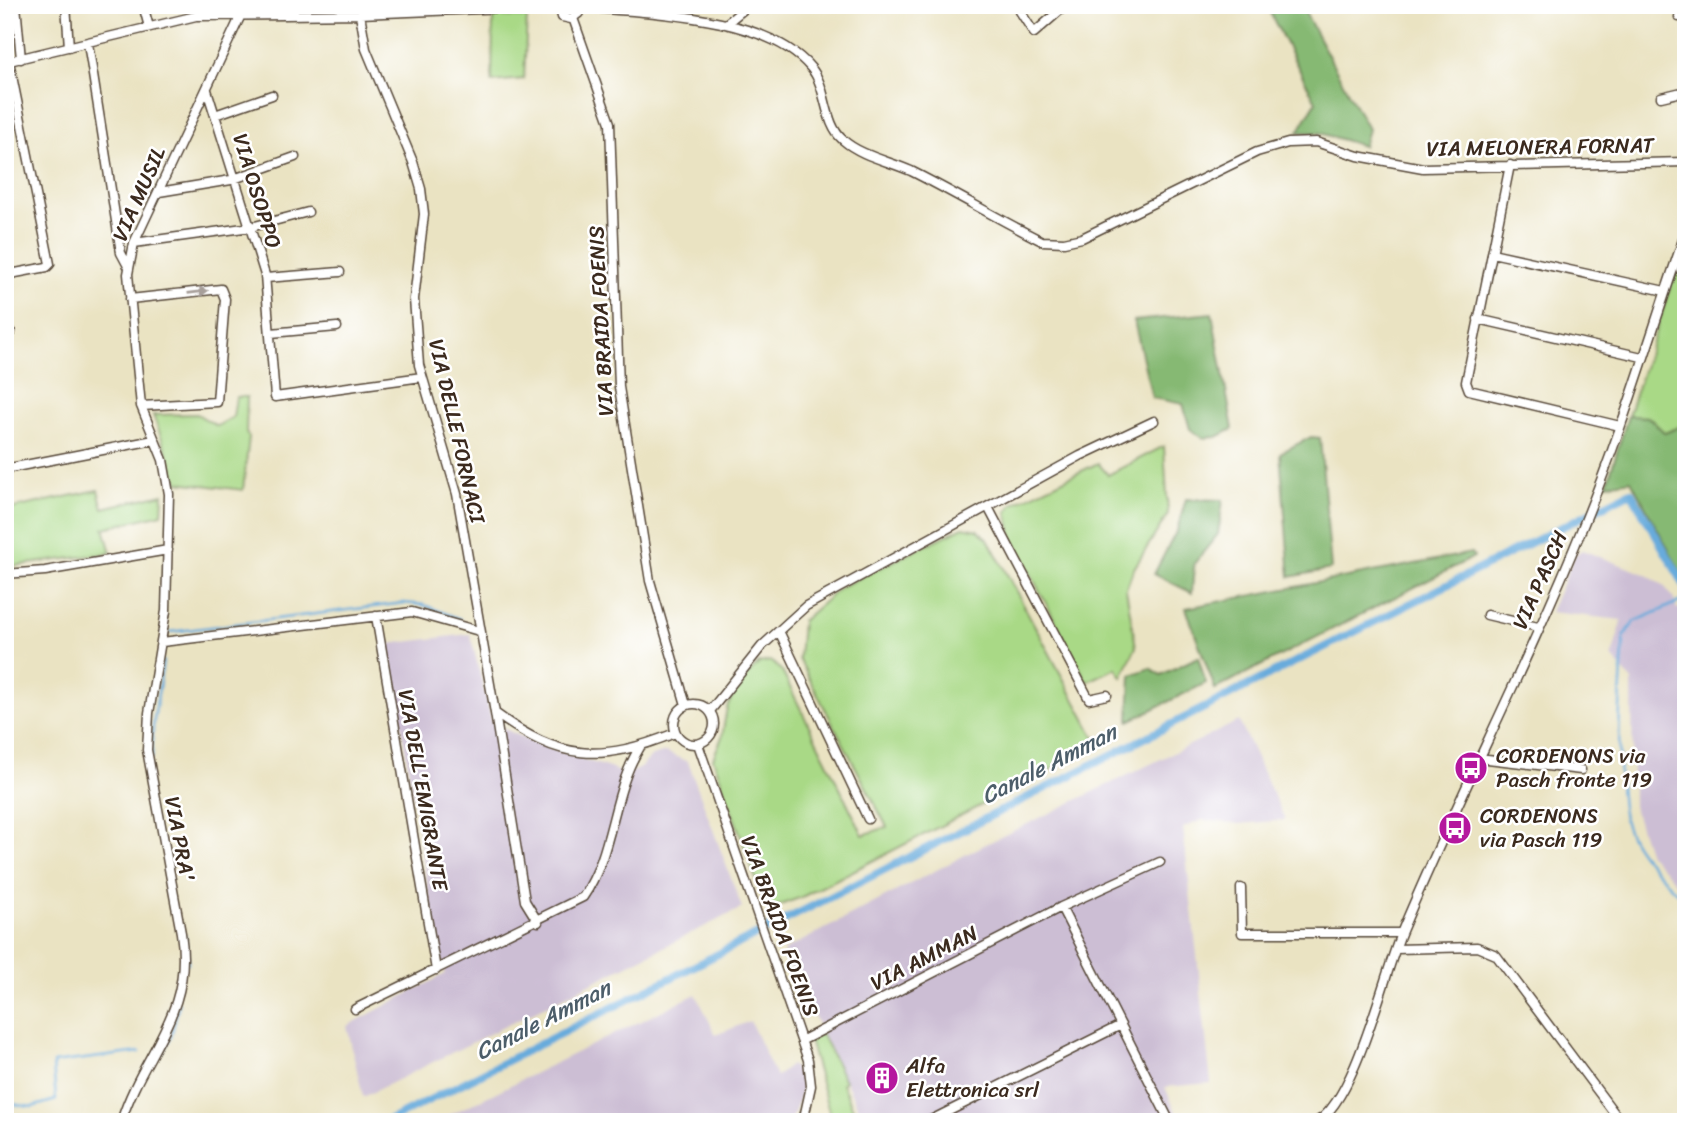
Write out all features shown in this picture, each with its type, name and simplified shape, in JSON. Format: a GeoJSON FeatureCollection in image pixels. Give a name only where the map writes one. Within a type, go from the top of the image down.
{"type":"FeatureCollection","features":[{"type":"Feature","properties":{"kind":"street"},"geometry":{"type":"LineString","coordinates":[[16,5],[21,59]]}},
{"type":"Feature","properties":{"kind":"street"},"geometry":{"type":"LineString","coordinates":[[66,5],[69,47]]}},
{"type":"Feature","properties":{"kind":"street"},"geometry":{"type":"LineString","coordinates":[[143,5],[149,27]]}},
{"type":"Feature","properties":{"kind":"street","name":"VIA MUSIL"},"geometry":{"type":"LineString","coordinates":[[168,550],[168,480],[141,406],[128,265],[134,243],[251,5]]}},
{"type":"Feature","properties":{"kind":"street"},"geometry":{"type":"LineString","coordinates":[[5,275],[50,264],[7,62],[196,16],[360,14],[559,6],[562,17],[573,18],[579,13],[579,6],[727,23],[749,5]]}},
{"type":"Feature","properties":{"kind":"street"},"geometry":{"type":"LineString","coordinates":[[1016,5],[1034,33],[1066,5]]}},
{"type":"Feature","properties":{"kind":"street","name":"VIA DELLE FORNACI"},"geometry":{"type":"LineString","coordinates":[[360,14],[366,49],[413,162],[421,189],[424,214],[414,299],[422,377],[457,494],[525,901],[538,922]]}},
{"type":"Feature","properties":{"kind":"street","name":"VIA BRAIDA FOENIS"},"geometry":{"type":"LineString","coordinates":[[573,18],[610,123],[619,387],[650,581],[686,705]]}},
{"type":"Feature","properties":{"kind":"street","name":"VIA MELONERA FORNAT"},"geometry":{"type":"LineString","coordinates":[[727,23],[777,43],[812,69],[841,139],[857,149],[910,171],[1042,241],[1064,242],[1082,238],[1257,152],[1288,143],[1316,142],[1358,156],[1423,168],[1686,162]]}},
{"type":"Feature","properties":{"kind":"street"},"geometry":{"type":"LineString","coordinates":[[88,43],[121,253],[128,265]]}},
{"type":"Feature","properties":{"kind":"street","name":"VIA OSOPPO"},"geometry":{"type":"LineString","coordinates":[[207,90],[266,278],[275,397],[306,395],[422,377]]}},
{"type":"Feature","properties":{"kind":"street"},"geometry":{"type":"LineString","coordinates":[[1661,97],[1686,91]]}},
{"type":"Feature","properties":{"kind":"street","name":"VIA OSOPPO"},"geometry":{"type":"LineString","coordinates":[[215,115],[272,94]]}},
{"type":"Feature","properties":{"kind":"street"},"geometry":{"type":"LineString","coordinates":[[159,192],[236,179],[295,158]]}},
{"type":"Feature","properties":{"kind":"street"},"geometry":{"type":"LineString","coordinates":[[1510,165],[1466,382],[1469,390],[1620,426]]}},
{"type":"Feature","properties":{"kind":"street"},"geometry":{"type":"LineString","coordinates":[[134,243],[251,227],[309,212]]}},
{"type":"Feature","properties":{"kind":"street","name":"VIA PASCH"},"geometry":{"type":"LineString","coordinates":[[1318,1121],[1335,1103],[1358,1056],[1401,933],[1592,506],[1686,231]]}},
{"type":"Feature","properties":{"kind":"street"},"geometry":{"type":"LineString","coordinates":[[1492,253],[1665,291]]}},
{"type":"Feature","properties":{"kind":"street","name":"VIA OSOPPO"},"geometry":{"type":"LineString","coordinates":[[266,278],[340,272]]}},
{"type":"Feature","properties":{"kind":"street"},"geometry":{"type":"LineString","coordinates":[[130,299],[221,289],[225,299],[217,402],[141,406]]}},
{"type":"Feature","properties":{"kind":"street"},"geometry":{"type":"LineString","coordinates":[[1478,319],[1642,357]]}},
{"type":"Feature","properties":{"kind":"street"},"geometry":{"type":"LineString","coordinates":[[271,333],[337,327]]}},
{"type":"Feature","properties":{"kind":"street"},"geometry":{"type":"LineString","coordinates":[[675,733],[685,742],[698,744],[708,738],[713,729],[710,711],[762,646],[806,606],[988,506],[1153,421]]}},
{"type":"Feature","properties":{"kind":"street"},"geometry":{"type":"LineString","coordinates":[[5,469],[154,440]]}},
{"type":"Feature","properties":{"kind":"street"},"geometry":{"type":"LineString","coordinates":[[988,506],[1089,699],[1107,695]]}},
{"type":"Feature","properties":{"kind":"street"},"geometry":{"type":"LineString","coordinates":[[5,574],[168,550]]}},
{"type":"Feature","properties":{"kind":"street","name":"VIA PRA'"},"geometry":{"type":"LineString","coordinates":[[121,1122],[135,1084],[170,1023],[183,960],[181,933],[147,750],[149,713],[162,642],[168,550]]}},
{"type":"Feature","properties":{"kind":"street"},"geometry":{"type":"LineString","coordinates":[[162,642],[412,612],[479,631]]}},
{"type":"Feature","properties":{"kind":"street"},"geometry":{"type":"LineString","coordinates":[[1487,615],[1538,627]]}},
{"type":"Feature","properties":{"kind":"street","name":"VIA DELL'EMIGRANTE"},"geometry":{"type":"LineString","coordinates":[[376,616],[436,970]]}},
{"type":"Feature","properties":{"kind":"street"},"geometry":{"type":"LineString","coordinates":[[779,631],[868,819]]}},
{"type":"Feature","properties":{"kind":"street"},"geometry":{"type":"LineString","coordinates":[[675,733],[676,714],[686,705],[698,704],[710,711]]}},
{"type":"Feature","properties":{"kind":"street"},"geometry":{"type":"LineString","coordinates":[[495,713],[526,736],[578,754],[640,747],[675,733]]}},
{"type":"Feature","properties":{"kind":"street","name":"VIA BRAIDA FOENIS"},"geometry":{"type":"LineString","coordinates":[[698,744],[803,1040],[811,1086],[803,1122]]}},
{"type":"Feature","properties":{"kind":"street"},"geometry":{"type":"LineString","coordinates":[[355,1009],[538,922],[583,897],[595,881],[626,769],[640,747]]}},
{"type":"Feature","properties":{"kind":"street"},"geometry":{"type":"LineString","coordinates":[[1479,758],[1581,769]]}},
{"type":"Feature","properties":{"kind":"street","name":"VIA AMMAN"},"geometry":{"type":"LineString","coordinates":[[803,1040],[1061,907],[1160,862]]}},
{"type":"Feature","properties":{"kind":"street"},"geometry":{"type":"LineString","coordinates":[[1241,888],[1242,933],[1401,933]]}},
{"type":"Feature","properties":{"kind":"street"},"geometry":{"type":"LineString","coordinates":[[1061,907],[1170,1122]]}},
{"type":"Feature","properties":{"kind":"street"},"geometry":{"type":"LineString","coordinates":[[1396,949],[1470,946],[1496,955],[1621,1122]]}},
{"type":"Feature","properties":{"kind":"street"},"geometry":{"type":"LineString","coordinates":[[927,1122],[1121,1025]]}},
{"type":"Feature","properties":{"kind":"shaded area"},"geometry":{"type":"Polygon","coordinates":[[[1582,550],[1645,574],[1664,586],[1673,597],[1677,609],[1686,606],[1686,894],[1649,854],[1633,806],[1632,681],[1612,657],[1622,620],[1550,612],[1575,555],[1582,550]]]}},
{"type":"Feature","properties":{"kind":"shaded area"},"geometry":{"type":"Polygon","coordinates":[[[470,634],[492,722],[527,740],[627,774],[640,768],[652,756],[666,752],[688,762],[742,908],[363,1097],[347,1026],[445,974],[436,940],[388,644],[470,634]]]}},
{"type":"Feature","properties":{"kind":"shaded area"},"geometry":{"type":"Polygon","coordinates":[[[1239,721],[1285,820],[1239,824],[1202,820],[1183,828],[1211,1083],[1165,1087],[1179,1119],[865,1122],[783,951],[982,846],[1239,721]]]}},
{"type":"Feature","properties":{"kind":"shaded area"},"geometry":{"type":"Polygon","coordinates":[[[696,994],[716,1035],[750,1021],[776,1077],[791,1065],[801,1076],[802,1089],[789,1122],[435,1122],[696,994]]]}},
{"type":"Feature","properties":{"kind":"green space"},"geometry":{"type":"Polygon","coordinates":[[[1266,5],[1301,5],[1368,129],[1363,146],[1320,133],[1298,132],[1316,102],[1266,5]]]}},
{"type":"Feature","properties":{"kind":"green space"},"geometry":{"type":"Polygon","coordinates":[[[493,16],[527,17],[524,79],[492,82],[493,16]]]}},
{"type":"Feature","properties":{"kind":"green space"},"geometry":{"type":"Polygon","coordinates":[[[1676,270],[1686,273],[1686,424],[1665,433],[1648,417],[1628,416],[1676,270]]]}},
{"type":"Feature","properties":{"kind":"green space"},"geometry":{"type":"Polygon","coordinates":[[[1212,313],[1233,429],[1217,437],[1203,438],[1190,429],[1183,404],[1152,398],[1134,321],[1212,313]]]}},
{"type":"Feature","properties":{"kind":"green space"},"geometry":{"type":"Polygon","coordinates":[[[236,397],[247,397],[246,433],[249,437],[243,490],[178,482],[153,415],[197,414],[217,426],[233,417],[236,397]]]}},
{"type":"Feature","properties":{"kind":"green space"},"geometry":{"type":"Polygon","coordinates":[[[1628,416],[1648,417],[1665,433],[1686,424],[1686,582],[1631,480],[1607,484],[1628,416]]]}},
{"type":"Feature","properties":{"kind":"green space"},"geometry":{"type":"Polygon","coordinates":[[[1311,437],[1320,438],[1331,569],[1290,577],[1280,453],[1311,437]]]}},
{"type":"Feature","properties":{"kind":"green space"},"geometry":{"type":"Polygon","coordinates":[[[1164,446],[1168,514],[1133,570],[1126,589],[1136,647],[1122,677],[1116,668],[1087,682],[1013,540],[1007,512],[1013,504],[1098,463],[1108,475],[1164,446]]]}},
{"type":"Feature","properties":{"kind":"green space"},"geometry":{"type":"Polygon","coordinates":[[[98,490],[103,508],[163,494],[162,514],[104,528],[111,553],[5,567],[5,510],[98,490]]]}},
{"type":"Feature","properties":{"kind":"green space"},"geometry":{"type":"Polygon","coordinates":[[[1186,499],[1223,500],[1218,534],[1194,564],[1192,593],[1154,574],[1177,530],[1186,499]]]}},
{"type":"Feature","properties":{"kind":"green space"},"geometry":{"type":"Polygon","coordinates":[[[963,527],[978,530],[988,539],[1099,745],[802,897],[772,908],[765,905],[713,758],[722,737],[727,707],[741,682],[759,663],[771,661],[782,671],[863,835],[887,827],[799,659],[802,621],[841,587],[963,527]]]}},
{"type":"Feature","properties":{"kind":"green space"},"geometry":{"type":"Polygon","coordinates":[[[1471,553],[1474,557],[1215,689],[1186,608],[1471,553]]]}},
{"type":"Feature","properties":{"kind":"green space"},"geometry":{"type":"Polygon","coordinates":[[[1198,657],[1206,683],[1129,721],[1131,675],[1150,668],[1161,675],[1198,657]]]}},
{"type":"Feature","properties":{"kind":"green space"},"geometry":{"type":"Polygon","coordinates":[[[821,1033],[845,1081],[842,1084],[859,1122],[832,1122],[809,1040],[821,1033]]]}},
{"type":"Feature","properties":{"kind":"waterway","name":"Canale Amman"},"geometry":{"type":"LineString","coordinates":[[386,1122],[1631,492],[1686,588]]}},
{"type":"Feature","properties":{"kind":"waterway"},"geometry":{"type":"LineString","coordinates":[[1686,599],[1634,622],[1624,637],[1619,737],[1623,815],[1628,831],[1646,859],[1686,902]]}},
{"type":"Feature","properties":{"kind":"waterway"},"geometry":{"type":"LineString","coordinates":[[170,632],[404,603],[424,605],[460,619]]}},
{"type":"Feature","properties":{"kind":"waterway"},"geometry":{"type":"LineString","coordinates":[[152,758],[153,726],[163,661]]}},
{"type":"Feature","properties":{"kind":"waterway"},"geometry":{"type":"LineString","coordinates":[[185,935],[188,963]]}},
{"type":"Feature","properties":{"kind":"waterway"},"geometry":{"type":"LineString","coordinates":[[162,1053],[171,1037],[179,1003]]}},
{"type":"Feature","properties":{"kind":"waterway"},"geometry":{"type":"LineString","coordinates":[[5,1103],[32,1107],[56,1100],[53,1063],[140,1052]]}},
{"type":"Feature","properties":{"kind":"place","name":"CORDENONS via Pasch fronte 119"},"geometry":{"type":"Point","coordinates":[1471,768]}},
{"type":"Feature","properties":{"kind":"place","name":"CORDENONS via Pasch 119"},"geometry":{"type":"Point","coordinates":[1455,828]}},
{"type":"Feature","properties":{"kind":"place","name":"Alfa Elettronica srl"},"geometry":{"type":"Point","coordinates":[882,1078]}}]}
